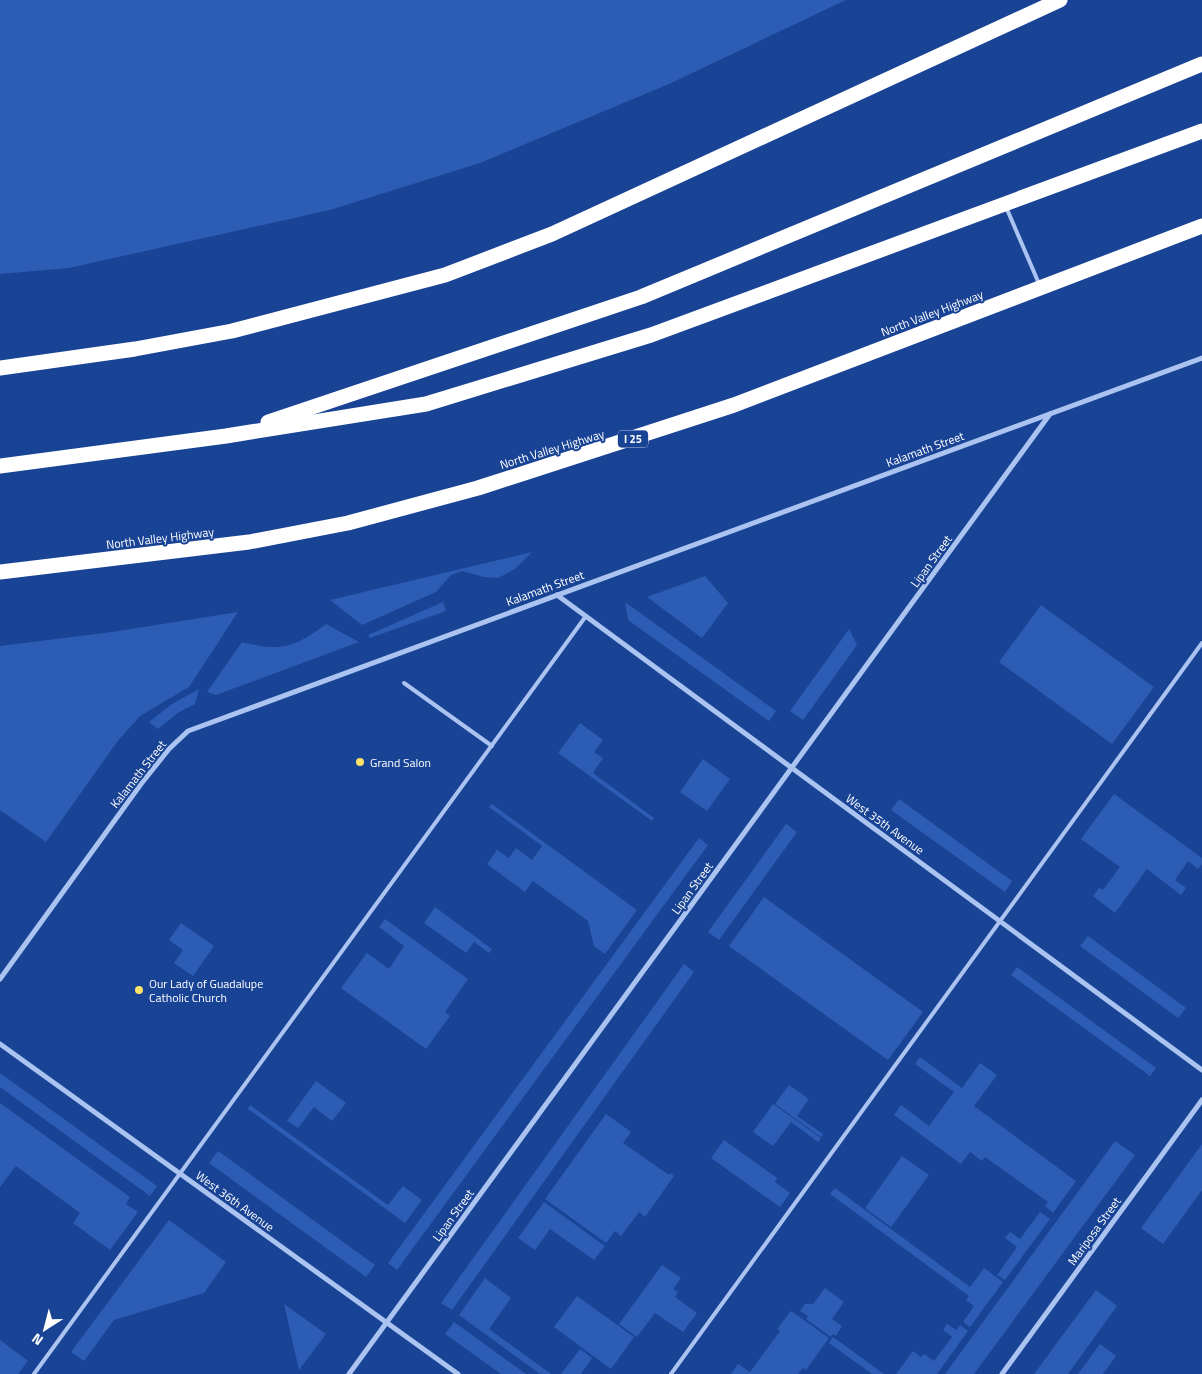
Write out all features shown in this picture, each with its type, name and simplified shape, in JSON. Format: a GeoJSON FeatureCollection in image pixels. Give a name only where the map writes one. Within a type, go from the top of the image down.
{"type":"FeatureCollection","features":[{"type":"Feature","properties":{"kind":"highway"},"geometry":{"type":"LineString","coordinates":[[0,368],[135,349],[232,330],[445,275],[552,234],[1060,0]]}},
{"type":"Feature","properties":{"kind":"highway"},"geometry":{"type":"LineString","coordinates":[[226,436],[641,297],[1202,64]]}},
{"type":"Feature","properties":{"kind":"highway"},"geometry":{"type":"LineString","coordinates":[[0,466],[226,436],[426,404],[651,335],[1202,131]]}},
{"type":"Feature","properties":{"kind":"highway","name":"North Valley Highway"},"geometry":{"type":"LineString","coordinates":[[0,572],[249,542],[348,523],[478,488],[734,405],[1202,228]]}},
{"type":"Feature","properties":{"kind":"street","name":"Kalamath Street"},"geometry":{"type":"LineString","coordinates":[[0,979],[141,784],[169,749],[188,731],[1202,358]]}},
{"type":"Feature","properties":{"kind":"street","name":"Lipan Street"},"geometry":{"type":"LineString","coordinates":[[349,1374],[1051,414]]}},
{"type":"Feature","properties":{"kind":"street","name":"West 35th Avenue"},"geometry":{"type":"LineString","coordinates":[[557,594],[1202,1070]]}},
{"type":"Feature","properties":{"kind":"street","name":"West 36th Avenue"},"geometry":{"type":"LineString","coordinates":[[0,1044],[458,1374]]}},
{"type":"Feature","properties":{"kind":"street","name":"Mariposa Street"},"geometry":{"type":"LineString","coordinates":[[1002,1374],[1202,1100]]}},
{"type":"Feature","properties":{"kind":"lane"},"geometry":{"type":"LineString","coordinates":[[1005,204],[1040,288]]}},
{"type":"Feature","properties":{"kind":"lane"},"geometry":{"type":"LineString","coordinates":[[34,1374],[586,616]]}},
{"type":"Feature","properties":{"kind":"lane"},"geometry":{"type":"LineString","coordinates":[[671,1374],[1202,643]]}},
{"type":"Feature","properties":{"kind":"lane"},"geometry":{"type":"LineString","coordinates":[[404,683],[492,746]]}},
{"type":"Feature","properties":{"kind":"shaded area"},"geometry":{"type":"Polygon","coordinates":[[[0,0],[846,0],[669,84],[480,163],[330,210],[69,268],[0,274],[0,0]]]}},
{"type":"Feature","properties":{"kind":"shaded area"},"geometry":{"type":"Polygon","coordinates":[[[532,552],[515,569],[498,578],[484,577],[462,571],[451,575],[436,592],[362,625],[330,600],[532,552]]]}},
{"type":"Feature","properties":{"kind":"shaded area"},"geometry":{"type":"Polygon","coordinates":[[[705,576],[728,603],[702,638],[647,597],[705,576]]]}},
{"type":"Feature","properties":{"kind":"shaded area"},"geometry":{"type":"Polygon","coordinates":[[[443,602],[446,611],[370,638],[368,635],[443,602]]]}},
{"type":"Feature","properties":{"kind":"shaded area"},"geometry":{"type":"Polygon","coordinates":[[[625,602],[776,711],[769,721],[628,620],[625,602]]]}},
{"type":"Feature","properties":{"kind":"shaded area"},"geometry":{"type":"Polygon","coordinates":[[[1041,605],[1154,687],[1112,744],[999,662],[1041,605]]]}},
{"type":"Feature","properties":{"kind":"shaded area"},"geometry":{"type":"Polygon","coordinates":[[[238,612],[189,687],[140,716],[117,742],[46,842],[0,810],[0,646],[112,632],[238,612]]]}},
{"type":"Feature","properties":{"kind":"shaded area"},"geometry":{"type":"Polygon","coordinates":[[[326,624],[359,642],[216,695],[207,692],[242,642],[267,647],[287,646],[305,638],[326,624]]]}},
{"type":"Feature","properties":{"kind":"shaded area"},"geometry":{"type":"Polygon","coordinates":[[[849,629],[857,645],[803,720],[790,711],[849,629]]]}},
{"type":"Feature","properties":{"kind":"shaded area"},"geometry":{"type":"Polygon","coordinates":[[[199,689],[195,704],[179,712],[158,729],[149,722],[172,704],[199,689]]]}},
{"type":"Feature","properties":{"kind":"shaded area"},"geometry":{"type":"Polygon","coordinates":[[[580,723],[603,740],[594,752],[603,758],[593,773],[654,818],[652,821],[558,753],[580,723]]]}},
{"type":"Feature","properties":{"kind":"shaded area"},"geometry":{"type":"Polygon","coordinates":[[[703,759],[730,779],[707,811],[680,792],[703,759]]]}},
{"type":"Feature","properties":{"kind":"shaded area"},"geometry":{"type":"Polygon","coordinates":[[[1114,794],[1202,858],[1202,864],[1198,869],[1188,861],[1175,880],[1186,888],[1181,895],[1147,869],[1115,913],[1093,896],[1099,888],[1103,890],[1120,867],[1081,839],[1114,794]]]}},
{"type":"Feature","properties":{"kind":"shaded area"},"geometry":{"type":"Polygon","coordinates":[[[899,799],[1012,881],[1005,892],[891,810],[899,799]]]}},
{"type":"Feature","properties":{"kind":"shaded area"},"geometry":{"type":"Polygon","coordinates":[[[492,804],[637,910],[605,954],[594,946],[588,921],[533,881],[525,892],[487,864],[497,850],[509,858],[516,848],[532,860],[542,846],[489,807],[492,804]]]}},
{"type":"Feature","properties":{"kind":"shaded area"},"geometry":{"type":"Polygon","coordinates":[[[786,824],[797,832],[719,940],[708,932],[786,824]]]}},
{"type":"Feature","properties":{"kind":"shaded area"},"geometry":{"type":"Polygon","coordinates":[[[699,838],[708,845],[397,1270],[388,1263],[699,838]]]}},
{"type":"Feature","properties":{"kind":"shaded area"},"geometry":{"type":"Polygon","coordinates":[[[764,897],[923,1012],[888,1060],[729,946],[764,897]]]}},
{"type":"Feature","properties":{"kind":"shaded area"},"geometry":{"type":"Polygon","coordinates":[[[435,907],[492,949],[489,953],[474,942],[466,953],[424,923],[435,907]]]}},
{"type":"Feature","properties":{"kind":"shaded area"},"geometry":{"type":"Polygon","coordinates":[[[385,919],[468,979],[445,1012],[450,1016],[426,1049],[341,988],[367,953],[389,969],[404,946],[379,927],[385,919]]]}},
{"type":"Feature","properties":{"kind":"shaded area"},"geometry":{"type":"Polygon","coordinates":[[[181,923],[214,946],[193,976],[174,963],[183,950],[169,940],[181,923]]]}},
{"type":"Feature","properties":{"kind":"shaded area"},"geometry":{"type":"Polygon","coordinates":[[[1088,936],[1186,1008],[1178,1018],[1080,946],[1088,936]]]}},
{"type":"Feature","properties":{"kind":"shaded area"},"geometry":{"type":"Polygon","coordinates":[[[684,964],[694,972],[452,1310],[441,1303],[684,964]]]}},
{"type":"Feature","properties":{"kind":"shaded area"},"geometry":{"type":"Polygon","coordinates":[[[1017,967],[1156,1068],[1150,1076],[1011,975],[1017,967]]]}},
{"type":"Feature","properties":{"kind":"shaded area"},"geometry":{"type":"Polygon","coordinates":[[[920,1057],[962,1088],[980,1063],[997,1075],[974,1106],[1076,1181],[1053,1213],[1045,1206],[1048,1202],[985,1157],[982,1161],[970,1152],[961,1164],[894,1115],[901,1105],[929,1126],[954,1092],[915,1064],[920,1057]]]}},
{"type":"Feature","properties":{"kind":"shaded area"},"geometry":{"type":"Polygon","coordinates":[[[0,1073],[157,1186],[150,1196],[0,1087],[0,1073]]]}},
{"type":"Feature","properties":{"kind":"shaded area"},"geometry":{"type":"Polygon","coordinates":[[[316,1081],[346,1103],[332,1121],[314,1107],[298,1128],[287,1121],[316,1081]]]}},
{"type":"Feature","properties":{"kind":"shaded area"},"geometry":{"type":"Polygon","coordinates":[[[789,1085],[809,1099],[797,1116],[823,1134],[821,1137],[775,1104],[789,1085]]]}},
{"type":"Feature","properties":{"kind":"shaded area"},"geometry":{"type":"Polygon","coordinates":[[[0,1103],[130,1197],[126,1204],[138,1212],[110,1250],[73,1223],[80,1213],[16,1166],[0,1187],[0,1103]]]}},
{"type":"Feature","properties":{"kind":"shaded area"},"geometry":{"type":"Polygon","coordinates":[[[773,1104],[821,1138],[818,1142],[791,1122],[773,1146],[753,1132],[773,1104]]]}},
{"type":"Feature","properties":{"kind":"shaded area"},"geometry":{"type":"Polygon","coordinates":[[[250,1105],[388,1205],[403,1186],[422,1200],[405,1223],[248,1109],[250,1105]]]}},
{"type":"Feature","properties":{"kind":"shaded area"},"geometry":{"type":"Polygon","coordinates":[[[606,1114],[631,1132],[623,1143],[669,1175],[670,1173],[674,1176],[645,1217],[639,1212],[621,1236],[615,1231],[606,1243],[545,1199],[606,1114]]]}},
{"type":"Feature","properties":{"kind":"shaded area"},"geometry":{"type":"Polygon","coordinates":[[[724,1140],[777,1178],[775,1182],[790,1193],[780,1207],[711,1158],[724,1140]]]}},
{"type":"Feature","properties":{"kind":"shaded area"},"geometry":{"type":"Polygon","coordinates":[[[1115,1141],[1135,1155],[974,1374],[945,1374],[1115,1141]]]}},
{"type":"Feature","properties":{"kind":"shaded area"},"geometry":{"type":"Polygon","coordinates":[[[1202,1144],[1202,1190],[1163,1244],[1141,1228],[1202,1144]]]}},
{"type":"Feature","properties":{"kind":"shaded area"},"geometry":{"type":"Polygon","coordinates":[[[218,1151],[375,1265],[366,1277],[209,1163],[218,1151]]]}},
{"type":"Feature","properties":{"kind":"shaded area"},"geometry":{"type":"Polygon","coordinates":[[[902,1156],[929,1175],[891,1227],[865,1208],[902,1156]]]}},
{"type":"Feature","properties":{"kind":"shaded area"},"geometry":{"type":"Polygon","coordinates":[[[835,1188],[970,1287],[984,1268],[1003,1282],[970,1327],[963,1322],[974,1306],[966,1300],[969,1296],[830,1194],[835,1188]]]}},
{"type":"Feature","properties":{"kind":"shaded area"},"geometry":{"type":"Polygon","coordinates":[[[544,1202],[605,1246],[594,1260],[550,1229],[535,1250],[518,1238],[544,1202]]]}},
{"type":"Feature","properties":{"kind":"shaded area"},"geometry":{"type":"Polygon","coordinates":[[[1040,1212],[1050,1219],[1005,1280],[997,1275],[1017,1247],[1005,1238],[1010,1232],[1020,1239],[1040,1212]]]}},
{"type":"Feature","properties":{"kind":"shaded area"},"geometry":{"type":"Polygon","coordinates":[[[169,1220],[226,1262],[204,1293],[114,1320],[84,1361],[71,1352],[169,1220]]]}},
{"type":"Feature","properties":{"kind":"shaded area"},"geometry":{"type":"Polygon","coordinates":[[[662,1265],[681,1278],[673,1289],[678,1292],[675,1297],[697,1313],[683,1332],[655,1313],[637,1337],[619,1324],[662,1265]]]}},
{"type":"Feature","properties":{"kind":"shaded area"},"geometry":{"type":"Polygon","coordinates":[[[485,1278],[511,1298],[489,1329],[551,1374],[540,1374],[459,1315],[485,1278]]]}},
{"type":"Feature","properties":{"kind":"shaded area"},"geometry":{"type":"Polygon","coordinates":[[[825,1288],[844,1302],[832,1319],[842,1326],[836,1336],[833,1334],[831,1337],[806,1319],[808,1316],[800,1311],[805,1304],[813,1304],[825,1288]]]}},
{"type":"Feature","properties":{"kind":"shaded area"},"geometry":{"type":"Polygon","coordinates":[[[1096,1290],[1117,1306],[1068,1374],[1034,1374],[1096,1290]]]}},
{"type":"Feature","properties":{"kind":"shaded area"},"geometry":{"type":"Polygon","coordinates":[[[577,1296],[634,1337],[611,1369],[554,1327],[577,1296]]]}},
{"type":"Feature","properties":{"kind":"shaded area"},"geometry":{"type":"Polygon","coordinates":[[[284,1304],[326,1334],[299,1370],[284,1304]]]}},
{"type":"Feature","properties":{"kind":"shaded area"},"geometry":{"type":"Polygon","coordinates":[[[791,1311],[829,1338],[806,1370],[803,1368],[798,1374],[731,1374],[738,1364],[750,1372],[780,1331],[777,1329],[791,1311]]]}},
{"type":"Feature","properties":{"kind":"shaded area"},"geometry":{"type":"Polygon","coordinates":[[[454,1322],[526,1374],[501,1374],[445,1334],[454,1322]]]}},
{"type":"Feature","properties":{"kind":"shaded area"},"geometry":{"type":"Polygon","coordinates":[[[947,1324],[956,1330],[960,1325],[968,1331],[937,1374],[896,1374],[913,1351],[921,1357],[924,1354],[934,1361],[952,1337],[943,1330],[947,1324]]]}},
{"type":"Feature","properties":{"kind":"shaded area"},"geometry":{"type":"Polygon","coordinates":[[[833,1337],[884,1374],[872,1374],[829,1343],[833,1337]]]}},
{"type":"Feature","properties":{"kind":"shaded area"},"geometry":{"type":"Polygon","coordinates":[[[0,1340],[28,1361],[18,1374],[0,1374],[0,1340]]]}},
{"type":"Feature","properties":{"kind":"shaded area"},"geometry":{"type":"Polygon","coordinates":[[[1100,1344],[1116,1356],[1103,1374],[1078,1374],[1100,1344]]]}},
{"type":"Feature","properties":{"kind":"shaded area"},"geometry":{"type":"Polygon","coordinates":[[[580,1349],[592,1358],[581,1374],[561,1374],[580,1349]]]}},
{"type":"Feature","properties":{"kind":"place","name":"Grand Salon"},"geometry":{"type":"Point","coordinates":[360,762]}},
{"type":"Feature","properties":{"kind":"place","name":"Our Lady of Guadalupe Catholic Church"},"geometry":{"type":"Point","coordinates":[139,990]}}]}
